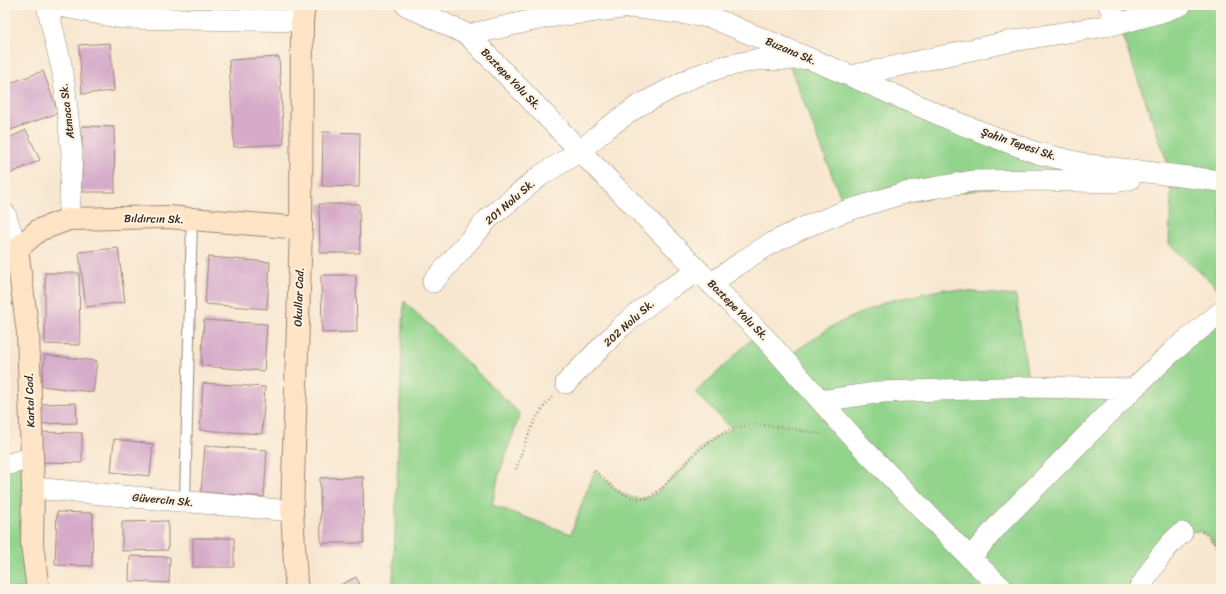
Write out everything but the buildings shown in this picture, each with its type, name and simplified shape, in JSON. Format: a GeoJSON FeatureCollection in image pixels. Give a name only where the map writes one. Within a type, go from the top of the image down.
{"type":"FeatureCollection","features":[{"type":"Feature","properties":{"kind":"street","name":"Atmaca Sk."},"geometry":{"type":"LineString","coordinates":[[46,5],[62,73],[72,153],[69,219]]}},
{"type":"Feature","properties":{"kind":"street"},"geometry":{"type":"LineString","coordinates":[[54,5],[121,18],[303,13]]}},
{"type":"Feature","properties":{"kind":"street"},"geometry":{"type":"LineString","coordinates":[[406,5],[468,35]]}},
{"type":"Feature","properties":{"kind":"street"},"geometry":{"type":"LineString","coordinates":[[1110,5],[1118,24]]}},
{"type":"Feature","properties":{"kind":"street"},"geometry":{"type":"LineString","coordinates":[[851,76],[1012,41],[1118,24],[1181,5]]}},
{"type":"Feature","properties":{"kind":"street","name":"Buzana Sk."},"geometry":{"type":"LineString","coordinates":[[468,35],[547,17],[631,7],[710,17],[851,76]]}},
{"type":"Feature","properties":{"kind":"street","name":"Okullar Cad."},"geometry":{"type":"LineString","coordinates":[[297,589],[292,511],[301,228],[303,13]]}},
{"type":"Feature","properties":{"kind":"street","name":"Boztepe Yolu Sk."},"geometry":{"type":"LineString","coordinates":[[468,35],[580,152],[766,339],[859,444],[970,558],[1004,589]]}},
{"type":"Feature","properties":{"kind":"street","name":"201 Nolu Sk."},"geometry":{"type":"LineString","coordinates":[[433,282],[488,219],[540,176],[580,152],[606,128],[638,106],[693,76],[722,67],[756,60],[809,58]]}},
{"type":"Feature","properties":{"kind":"street","name":"Şahin Tepesi Sk."},"geometry":{"type":"LineString","coordinates":[[851,76],[958,123],[1037,152],[1089,165],[1221,181]]}},
{"type":"Feature","properties":{"kind":"street","name":"202 Nolu Sk."},"geometry":{"type":"LineString","coordinates":[[566,383],[622,327],[664,292],[743,261],[770,244],[805,227],[846,211],[904,192],[973,181],[1037,180],[1115,182],[1157,174]]}},
{"type":"Feature","properties":{"kind":"street","name":"Kartal Cad."},"geometry":{"type":"LineString","coordinates":[[5,214],[11,253],[28,333],[33,488],[32,544],[38,589]]}},
{"type":"Feature","properties":{"kind":"street","name":"Bıldırcın Sk."},"geometry":{"type":"LineString","coordinates":[[11,253],[39,230],[69,219],[168,217],[301,228]]}},
{"type":"Feature","properties":{"kind":"street"},"geometry":{"type":"LineString","coordinates":[[970,558],[1000,523],[1133,389],[1172,352],[1221,312]]}},
{"type":"Feature","properties":{"kind":"street"},"geometry":{"type":"LineString","coordinates":[[821,401],[882,392],[1029,387],[1133,389]]}},
{"type":"Feature","properties":{"kind":"street"},"geometry":{"type":"LineString","coordinates":[[5,465],[32,458]]}},
{"type":"Feature","properties":{"kind":"street","name":"Güvercin Sk."},"geometry":{"type":"LineString","coordinates":[[33,488],[292,511]]}},
{"type":"Feature","properties":{"kind":"street"},"geometry":{"type":"LineString","coordinates":[[1139,589],[1160,556],[1182,533]]}},
{"type":"Feature","properties":{"kind":"lane"},"geometry":{"type":"LineString","coordinates":[[185,502],[192,219]]}},
{"type":"Feature","properties":{"kind":"path"},"geometry":{"type":"LineString","coordinates":[[516,469],[538,415],[544,405],[566,383]]}},
{"type":"Feature","properties":{"kind":"path"},"geometry":{"type":"LineString","coordinates":[[595,471],[621,494],[636,498],[645,498],[655,494],[662,488],[701,448],[719,435],[732,429],[752,424],[774,426],[824,435]]}},
{"type":"Feature","properties":{"kind":"green space"},"geometry":{"type":"Polygon","coordinates":[[[1181,5],[1221,5],[1221,291],[1169,244],[1172,175],[1118,24],[1181,5]]]}},
{"type":"Feature","properties":{"kind":"green space"},"geometry":{"type":"Polygon","coordinates":[[[787,59],[1089,165],[1037,180],[846,211],[787,59]]]}},
{"type":"Feature","properties":{"kind":"green space"},"geometry":{"type":"Polygon","coordinates":[[[944,289],[1016,296],[1029,387],[1133,389],[1221,312],[1221,552],[1208,535],[1198,531],[1182,533],[1139,589],[395,589],[393,583],[404,301],[520,414],[499,474],[492,505],[571,534],[595,471],[625,495],[639,499],[646,498],[662,488],[701,448],[719,435],[732,429],[696,393],[759,332],[784,359],[834,325],[885,302],[944,289]]]}},
{"type":"Feature","properties":{"kind":"green space"},"geometry":{"type":"Polygon","coordinates":[[[32,458],[38,589],[5,589],[5,465],[32,458]]]}}]}
